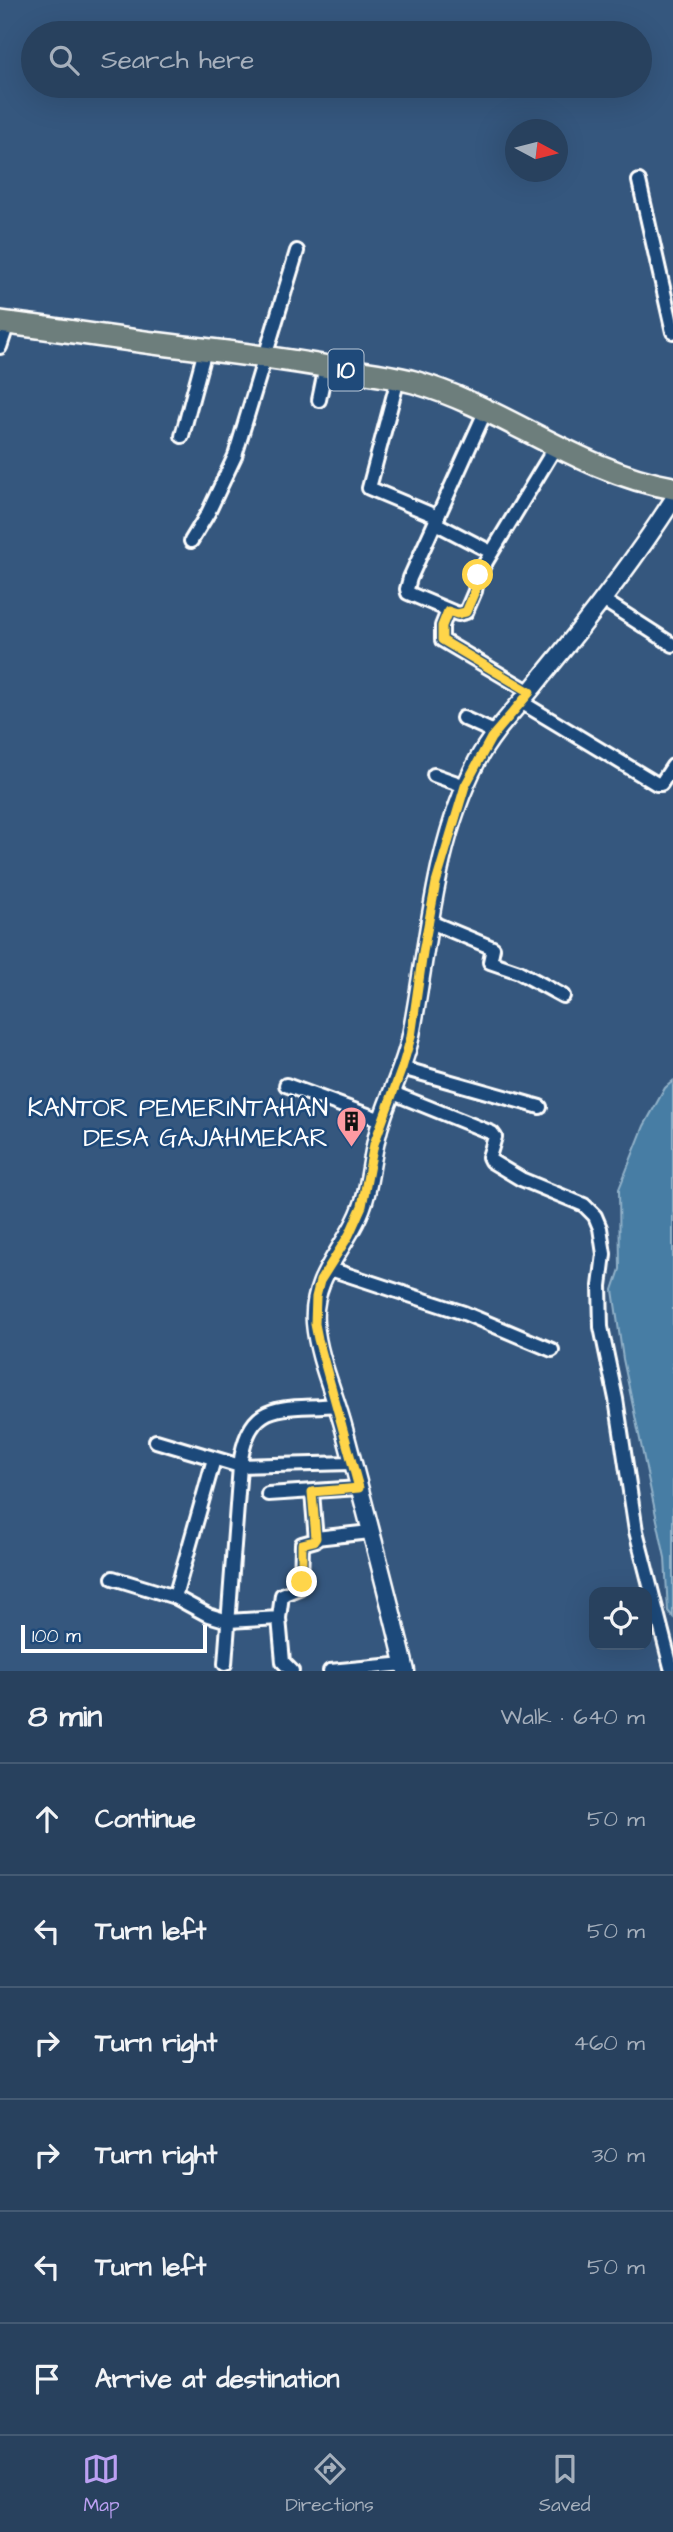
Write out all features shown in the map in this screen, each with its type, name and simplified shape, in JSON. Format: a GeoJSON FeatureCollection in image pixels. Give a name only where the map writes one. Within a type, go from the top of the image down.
{"type":"FeatureCollection","features":[{"type":"Feature","properties":{"kind":"highway","name":"10"},"geometry":{"type":"LineString","coordinates":[[4,322],[266,356],[398,379],[440,391],[486,410],[627,478],[673,488]]}},
{"type":"Feature","properties":{"kind":"street"},"geometry":{"type":"LineString","coordinates":[[639,181],[673,332]]}},
{"type":"Feature","properties":{"kind":"street"},"geometry":{"type":"LineString","coordinates":[[191,541],[236,456],[297,251]]}},
{"type":"Feature","properties":{"kind":"street"},"geometry":{"type":"LineString","coordinates":[[0,347],[4,322]]}},
{"type":"Feature","properties":{"kind":"street"},"geometry":{"type":"LineString","coordinates":[[182,436],[205,350]]}},
{"type":"Feature","properties":{"kind":"street"},"geometry":{"type":"LineString","coordinates":[[319,400],[326,366]]}},
{"type":"Feature","properties":{"kind":"street"},"geometry":{"type":"LineString","coordinates":[[398,379],[369,488],[437,520],[491,552]]}},
{"type":"Feature","properties":{"kind":"street"},"geometry":{"type":"LineString","coordinates":[[486,410],[407,589],[408,593],[457,614],[466,612],[478,575],[556,446]]}},
{"type":"Feature","properties":{"kind":"street"},"geometry":{"type":"LineString","coordinates":[[330,1671],[405,1667],[315,1324],[316,1297],[320,1281],[349,1235],[362,1206],[374,1144],[411,1037],[428,921],[443,853],[465,786],[494,732],[526,697],[603,600],[673,500]]}},
{"type":"Feature","properties":{"kind":"street"},"geometry":{"type":"LineString","coordinates":[[603,600],[673,645]]}},
{"type":"Feature","properties":{"kind":"street"},"geometry":{"type":"LineString","coordinates":[[448,611],[442,626],[442,640],[657,784],[661,783],[673,766]]}},
{"type":"Feature","properties":{"kind":"street"},"geometry":{"type":"LineString","coordinates":[[463,718],[494,732]]}},
{"type":"Feature","properties":{"kind":"street"},"geometry":{"type":"LineString","coordinates":[[433,775],[465,786]]}},
{"type":"Feature","properties":{"kind":"street"},"geometry":{"type":"LineString","coordinates":[[428,921],[493,947],[490,962],[519,972],[563,996]]}},
{"type":"Feature","properties":{"kind":"street"},"geometry":{"type":"LineString","coordinates":[[402,1068],[540,1107]]}},
{"type":"Feature","properties":{"kind":"street"},"geometry":{"type":"LineString","coordinates":[[286,1085],[381,1120]]}},
{"type":"Feature","properties":{"kind":"street"},"geometry":{"type":"LineString","coordinates":[[393,1093],[492,1133],[495,1137],[489,1157],[491,1161],[521,1179],[584,1205],[595,1216],[604,1254],[600,1286],[601,1327],[616,1399],[636,1531],[672,1671]]}},
{"type":"Feature","properties":{"kind":"street"},"geometry":{"type":"LineString","coordinates":[[327,1268],[464,1313],[552,1350]]}},
{"type":"Feature","properties":{"kind":"street"},"geometry":{"type":"LineString","coordinates":[[225,1664],[240,1466],[246,1439],[254,1423],[265,1412],[282,1407],[337,1405]]}},
{"type":"Feature","properties":{"kind":"street"},"geometry":{"type":"LineString","coordinates":[[156,1441],[240,1466],[352,1463]]}},
{"type":"Feature","properties":{"kind":"street"},"geometry":{"type":"LineString","coordinates":[[174,1597],[214,1460]]}},
{"type":"Feature","properties":{"kind":"street"},"geometry":{"type":"LineString","coordinates":[[268,1494],[359,1488]]}},
{"type":"Feature","properties":{"kind":"street"},"geometry":{"type":"LineString","coordinates":[[312,1492],[316,1538]]}},
{"type":"Feature","properties":{"kind":"street"},"geometry":{"type":"LineString","coordinates":[[292,1671],[283,1662],[279,1618],[282,1595],[301,1585],[302,1544],[316,1538],[370,1532]]}},
{"type":"Feature","properties":{"kind":"street"},"geometry":{"type":"LineString","coordinates":[[113,1578],[174,1597],[208,1615],[228,1621],[279,1618]]}},
{"type":"Feature","properties":{"kind":"water"},"geometry":{"type":"Polygon","coordinates":[[[673,1081],[673,1617],[668,1611],[665,1558],[623,1359],[613,1290],[620,1269],[619,1189],[644,1126],[665,1088],[673,1081]]]}},
{"type":"Feature","properties":{"kind":"place","name":"KANTOR PEMERINTAHAN DESA GAJAHMEKAR"},"geometry":{"type":"Point","coordinates":[351,1149]}},
{"type":"Feature","properties":{"kind":"route"},"geometry":{"type":"LineString","coordinates":[[302,1582],[302,1544],[316,1538],[312,1492],[359,1488],[315,1324],[316,1297],[320,1281],[349,1235],[362,1206],[374,1144],[411,1037],[436,883],[465,786],[491,738],[530,692],[442,640],[442,626],[448,611],[457,614],[466,612],[478,575]]}}]}
